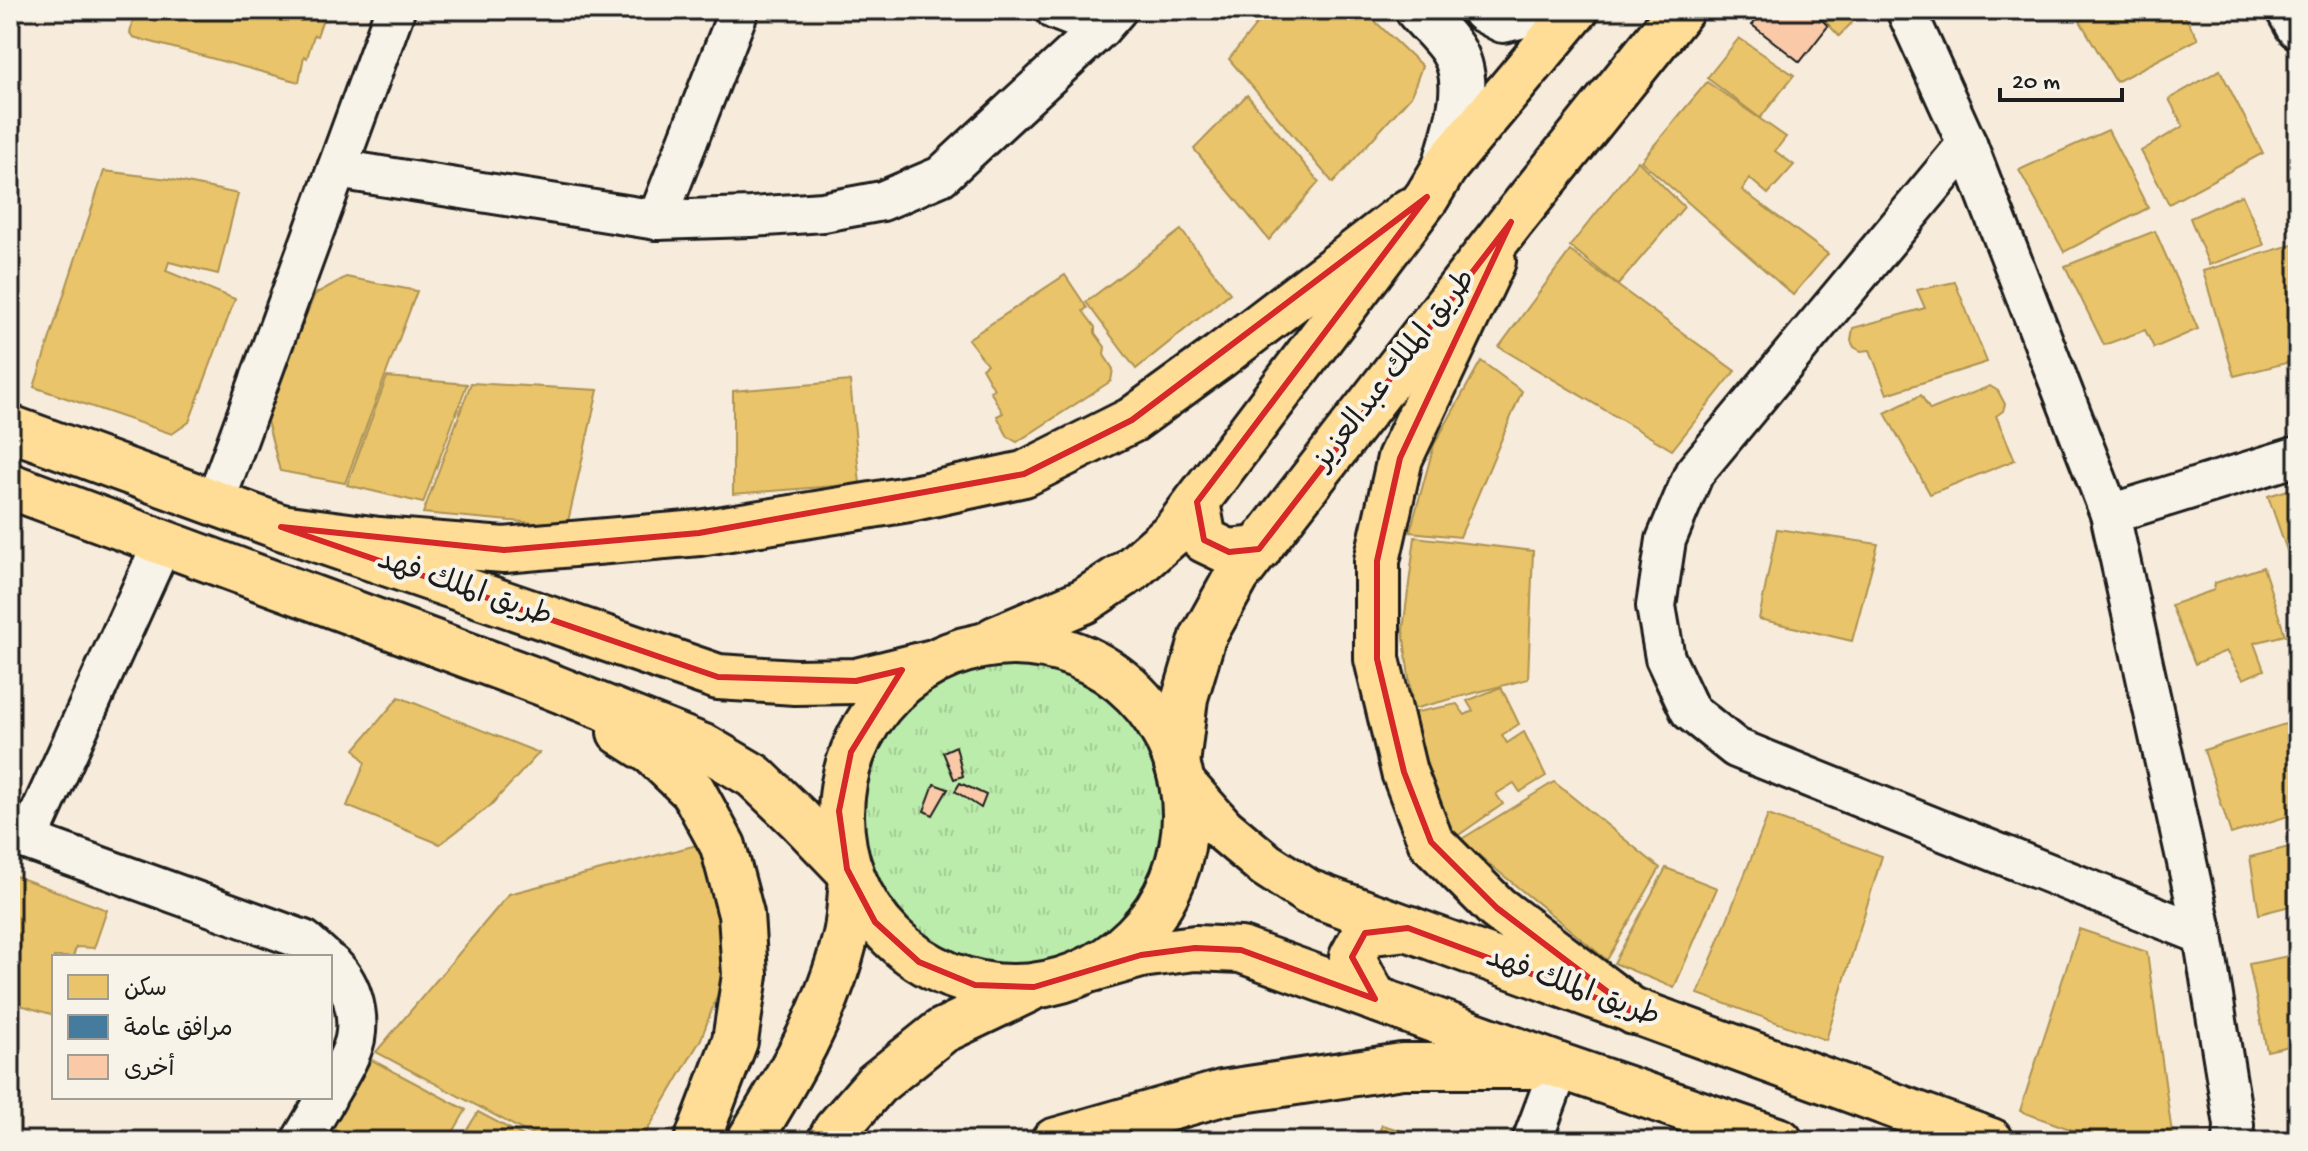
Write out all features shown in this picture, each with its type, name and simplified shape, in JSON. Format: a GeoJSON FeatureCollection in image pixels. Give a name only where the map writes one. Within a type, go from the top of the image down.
{"type":"FeatureCollection","features":[{"type":"Feature","properties":{"kind":"main road"},"geometry":{"type":"LineString","coordinates":[[749,1141],[821,1011],[846,938],[849,874],[839,811],[851,752],[882,701],[929,663],[981,645],[1084,601],[1131,570],[1174,532],[1436,182],[1576,10]]}},
{"type":"Feature","properties":{"kind":"main road","name":"طريق الملك عبدالعزيز"},"geometry":{"type":"LineString","coordinates":[[1180,775],[1185,698],[1203,637],[1237,576],[1511,222],[1681,10]]}},
{"type":"Feature","properties":{"kind":"main road"},"geometry":{"type":"LineString","coordinates":[[281,527],[379,540],[504,550],[699,533],[909,499],[1024,474],[1132,420],[1220,356],[1436,182]]}},
{"type":"Feature","properties":{"kind":"main road"},"geometry":{"type":"LineString","coordinates":[[1511,222],[1400,458],[1377,561],[1377,659],[1404,772],[1431,842],[1497,908],[1634,1012]]}},
{"type":"Feature","properties":{"kind":"main road","name":"طريق الملك فهد"},"geometry":{"type":"LineString","coordinates":[[10,428],[281,527],[718,677],[795,682],[856,681],[929,663]]}},
{"type":"Feature","properties":{"kind":"main road","name":"طريق الملك فهد"},"geometry":{"type":"LineString","coordinates":[[10,486],[540,682],[706,748],[754,776],[849,874]]}},
{"type":"Feature","properties":{"kind":"main road"},"geometry":{"type":"LineString","coordinates":[[1197,502],[1204,540],[1229,552],[1259,549]]}},
{"type":"Feature","properties":{"kind":"main road"},"geometry":{"type":"LineString","coordinates":[[981,645],[1036,643],[1088,659],[1133,690],[1166,733],[1180,775],[1185,840],[1168,892],[1136,937],[1092,969]]}},
{"type":"Feature","properties":{"kind":"main road"},"geometry":{"type":"LineString","coordinates":[[540,682],[653,753],[693,791],[723,846],[741,914],[745,975],[735,1041],[697,1141]]}},
{"type":"Feature","properties":{"kind":"main road","name":"طريق الملك فهد"},"geometry":{"type":"LineString","coordinates":[[1180,775],[1223,829],[1276,872],[1308,892],[1991,1141]]}},
{"type":"Feature","properties":{"kind":"main road"},"geometry":{"type":"LineString","coordinates":[[849,874],[875,922],[919,962],[975,985],[1034,987]]}},
{"type":"Feature","properties":{"kind":"main road"},"geometry":{"type":"LineString","coordinates":[[1375,999],[1352,957],[1365,933],[1408,928]]}},
{"type":"Feature","properties":{"kind":"main road"},"geometry":{"type":"LineString","coordinates":[[833,1136],[876,1084],[942,1031],[1034,987],[1141,955],[1195,948],[1241,950],[1560,1066],[1780,1141]]}},
{"type":"Feature","properties":{"kind":"main road"},"geometry":{"type":"LineString","coordinates":[[1054,1141],[1222,1093],[1402,1066],[1560,1066]]}},
{"type":"Feature","properties":{"kind":"main road"},"geometry":{"type":"LineString","coordinates":[[774,1099],[810,1099],[830,1113],[833,1136]]}},
{"type":"Feature","properties":{"kind":"street"},"geometry":{"type":"LineString","coordinates":[[215,502],[395,10]]}},
{"type":"Feature","properties":{"kind":"street"},"geometry":{"type":"LineString","coordinates":[[657,220],[739,10]]}},
{"type":"Feature","properties":{"kind":"street"},"geometry":{"type":"LineString","coordinates":[[1055,10],[1109,19]]}},
{"type":"Feature","properties":{"kind":"street"},"geometry":{"type":"LineString","coordinates":[[1418,10],[1453,50],[1462,76],[1461,107],[1436,182]]}},
{"type":"Feature","properties":{"kind":"street"},"geometry":{"type":"LineString","coordinates":[[1484,10],[1503,20],[1543,10]]}},
{"type":"Feature","properties":{"kind":"street"},"geometry":{"type":"LineString","coordinates":[[1906,10],[1967,144],[2110,514],[2203,935],[2234,1125],[2233,1141]]}},
{"type":"Feature","properties":{"kind":"street"},"geometry":{"type":"LineString","coordinates":[[2289,10],[2298,26]]}},
{"type":"Feature","properties":{"kind":"street"},"geometry":{"type":"LineString","coordinates":[[337,169],[657,220],[823,212],[882,201],[941,176],[1109,19]]}},
{"type":"Feature","properties":{"kind":"street"},"geometry":{"type":"LineString","coordinates":[[1967,144],[1694,473],[1666,540],[1656,606],[1665,658],[1690,711],[1736,748],[2203,935]]}},
{"type":"Feature","properties":{"kind":"street"},"geometry":{"type":"LineString","coordinates":[[2110,514],[2298,456]]}},
{"type":"Feature","properties":{"kind":"street"},"geometry":{"type":"LineString","coordinates":[[163,542],[19,837],[304,940],[321,955]]}},
{"type":"Feature","properties":{"kind":"street"},"geometry":{"type":"LineString","coordinates":[[332,966],[354,997],[355,1038],[332,1088]]}},
{"type":"Feature","properties":{"kind":"street"},"geometry":{"type":"LineString","coordinates":[[1532,1141],[1560,1066]]}},
{"type":"Feature","properties":{"kind":"street"},"geometry":{"type":"LineString","coordinates":[[301,1141],[326,1099]]}},
{"type":"Feature","properties":{"kind":"highlighted area"},"geometry":{"type":"Polygon","coordinates":[[[1427,197],[1197,502],[1204,540],[1229,552],[1259,549],[1511,222],[1400,458],[1377,561],[1377,659],[1404,772],[1431,842],[1497,908],[1634,1012],[1408,928],[1365,933],[1352,957],[1375,999],[1241,950],[1195,948],[1141,955],[1034,987],[975,985],[919,962],[875,922],[847,869],[839,811],[851,752],[902,670],[856,681],[718,677],[281,527],[504,550],[699,533],[1024,474],[1132,420],[1427,197]]]}},
{"type":"Feature","properties":{"kind":"green space"},"geometry":{"type":"Polygon","coordinates":[[[1041,658],[1100,682],[1148,740],[1168,799],[1171,832],[1157,881],[1127,928],[1087,963],[1040,976],[993,972],[949,961],[897,922],[863,852],[858,785],[881,728],[923,684],[991,659],[1041,658]]]}},
{"type":"Feature","properties":{"kind":"building: سكن"},"geometry":{"type":"Polygon","coordinates":[[[136,10],[326,10],[307,58],[304,56],[299,82],[133,37],[130,33],[136,10]]]}},
{"type":"Feature","properties":{"kind":"building: سكن"},"geometry":{"type":"Polygon","coordinates":[[[1268,10],[1363,10],[1422,66],[1411,96],[1333,183],[1229,59],[1268,10]]]}},
{"type":"Feature","properties":{"kind":"building: سكن"},"geometry":{"type":"Polygon","coordinates":[[[1815,10],[1864,10],[1839,36],[1815,10]]]}},
{"type":"Feature","properties":{"kind":"building: سكن"},"geometry":{"type":"Polygon","coordinates":[[[2103,10],[2181,10],[2198,39],[2116,82],[2080,21],[2103,10]]]}},
{"type":"Feature","properties":{"kind":"building: سكن"},"geometry":{"type":"Polygon","coordinates":[[[1739,38],[1794,75],[1760,118],[1707,78],[1739,38]]]}},
{"type":"Feature","properties":{"kind":"building: سكن"},"geometry":{"type":"Polygon","coordinates":[[[2220,70],[2263,153],[2169,204],[2141,151],[2183,126],[2169,99],[2220,70]]]}},
{"type":"Feature","properties":{"kind":"building: سكن"},"geometry":{"type":"Polygon","coordinates":[[[1707,82],[1786,137],[1775,151],[1794,165],[1768,194],[1749,178],[1742,190],[1828,254],[1793,295],[1641,161],[1707,82]]]}},
{"type":"Feature","properties":{"kind":"building: سكن"},"geometry":{"type":"Polygon","coordinates":[[[1247,95],[1319,182],[1269,240],[1194,149],[1247,95]]]}},
{"type":"Feature","properties":{"kind":"building: سكن"},"geometry":{"type":"Polygon","coordinates":[[[2108,130],[2148,208],[2064,252],[2019,170],[2108,130]]]}},
{"type":"Feature","properties":{"kind":"building: سكن"},"geometry":{"type":"Polygon","coordinates":[[[1638,161],[1684,207],[1618,285],[1570,246],[1638,161]]]}},
{"type":"Feature","properties":{"kind":"building: سكن"},"geometry":{"type":"Polygon","coordinates":[[[104,171],[169,179],[238,194],[218,274],[169,262],[166,271],[235,299],[189,422],[172,434],[34,387],[104,171]]]}},
{"type":"Feature","properties":{"kind":"building: سكن"},"geometry":{"type":"Polygon","coordinates":[[[2242,195],[2264,245],[2209,265],[2190,218],[2242,195]]]}},
{"type":"Feature","properties":{"kind":"building: سكن"},"geometry":{"type":"Polygon","coordinates":[[[1181,230],[1230,293],[1136,369],[1086,302],[1181,230]]]}},
{"type":"Feature","properties":{"kind":"building: سكن"},"geometry":{"type":"Polygon","coordinates":[[[2155,231],[2198,329],[2154,348],[2145,330],[2104,345],[2065,266],[2155,231]]]}},
{"type":"Feature","properties":{"kind":"building: سكن"},"geometry":{"type":"Polygon","coordinates":[[[2298,243],[2298,360],[2234,376],[2203,271],[2298,243]]]}},
{"type":"Feature","properties":{"kind":"building: سكن"},"geometry":{"type":"Polygon","coordinates":[[[1570,251],[1735,371],[1672,450],[1499,347],[1570,251]]]}},
{"type":"Feature","properties":{"kind":"building: سكن"},"geometry":{"type":"Polygon","coordinates":[[[1065,275],[1087,308],[1083,311],[1105,347],[1104,355],[1113,369],[1111,381],[1017,442],[1008,437],[997,416],[1003,413],[990,391],[994,389],[982,368],[987,364],[968,339],[1065,275]]]}},
{"type":"Feature","properties":{"kind":"building: سكن"},"geometry":{"type":"Polygon","coordinates":[[[346,277],[417,291],[345,483],[280,471],[265,413],[315,294],[346,277]]]}},
{"type":"Feature","properties":{"kind":"building: سكن"},"geometry":{"type":"Polygon","coordinates":[[[1955,282],[1987,362],[1887,394],[1870,350],[1861,351],[1854,347],[1851,341],[1853,328],[1925,308],[1917,290],[1955,282]]]}},
{"type":"Feature","properties":{"kind":"building: سكن"},"geometry":{"type":"Polygon","coordinates":[[[1481,361],[1522,391],[1460,537],[1410,532],[1434,445],[1481,361]]]}},
{"type":"Feature","properties":{"kind":"building: سكن"},"geometry":{"type":"Polygon","coordinates":[[[387,377],[467,384],[423,503],[347,485],[387,377]]]}},
{"type":"Feature","properties":{"kind":"building: سكن"},"geometry":{"type":"Polygon","coordinates":[[[850,381],[860,484],[733,494],[733,391],[850,381]]]}},
{"type":"Feature","properties":{"kind":"building: سكن"},"geometry":{"type":"Polygon","coordinates":[[[471,383],[598,390],[567,526],[423,513],[471,383]]]}},
{"type":"Feature","properties":{"kind":"building: سكن"},"geometry":{"type":"Polygon","coordinates":[[[1990,386],[1998,391],[2005,404],[2003,411],[1996,416],[2015,460],[1930,494],[1885,413],[1921,395],[1930,410],[1990,386]]]}},
{"type":"Feature","properties":{"kind":"building: سكن"},"geometry":{"type":"Polygon","coordinates":[[[2298,487],[2298,582],[2268,496],[2298,487]]]}},
{"type":"Feature","properties":{"kind":"building: سكن"},"geometry":{"type":"Polygon","coordinates":[[[1777,529],[1878,544],[1852,641],[1759,619],[1777,529]]]}},
{"type":"Feature","properties":{"kind":"building: سكن"},"geometry":{"type":"Polygon","coordinates":[[[1415,537],[1533,551],[1528,679],[1413,709],[1403,630],[1415,537]]]}},
{"type":"Feature","properties":{"kind":"building: سكن"},"geometry":{"type":"Polygon","coordinates":[[[2263,567],[2285,635],[2254,643],[2264,670],[2243,679],[2226,651],[2195,664],[2171,605],[2214,590],[2215,583],[2263,567]]]}},
{"type":"Feature","properties":{"kind":"building: سكن"},"geometry":{"type":"Polygon","coordinates":[[[1501,687],[1519,724],[1502,735],[1507,743],[1524,732],[1546,776],[1520,792],[1514,783],[1496,794],[1503,804],[1453,839],[1397,716],[1457,704],[1465,715],[1473,711],[1467,701],[1501,687]]]}},
{"type":"Feature","properties":{"kind":"building: سكن"},"geometry":{"type":"Polygon","coordinates":[[[399,697],[539,753],[490,806],[440,844],[347,806],[365,763],[355,749],[399,697]]]}},
{"type":"Feature","properties":{"kind":"building: سكن"},"geometry":{"type":"Polygon","coordinates":[[[2298,720],[2298,813],[2231,834],[2204,750],[2298,720]]]}},
{"type":"Feature","properties":{"kind":"building: سكن"},"geometry":{"type":"Polygon","coordinates":[[[1554,782],[1660,868],[1607,960],[1460,840],[1554,782]]]}},
{"type":"Feature","properties":{"kind":"building: سكن"},"geometry":{"type":"Polygon","coordinates":[[[1768,815],[1882,856],[1826,1040],[1698,994],[1768,815]]]}},
{"type":"Feature","properties":{"kind":"building: سكن"},"geometry":{"type":"Polygon","coordinates":[[[2298,834],[2298,904],[2259,914],[2250,857],[2297,845],[2293,835],[2298,834]]]}},
{"type":"Feature","properties":{"kind":"building: سكن"},"geometry":{"type":"Polygon","coordinates":[[[697,845],[718,898],[727,969],[701,1039],[641,1141],[543,1141],[376,1052],[509,894],[697,845]]]}},
{"type":"Feature","properties":{"kind":"building: سكن"},"geometry":{"type":"Polygon","coordinates":[[[1666,868],[1717,888],[1674,988],[1614,963],[1666,868]]]}},
{"type":"Feature","properties":{"kind":"building: سكن"},"geometry":{"type":"Polygon","coordinates":[[[10,874],[107,910],[94,948],[76,947],[74,955],[52,955],[52,1014],[10,1002],[10,874]]]}},
{"type":"Feature","properties":{"kind":"building: سكن"},"geometry":{"type":"Polygon","coordinates":[[[2079,929],[2147,952],[2173,1141],[2103,1141],[2020,1111],[2079,929]]]}},
{"type":"Feature","properties":{"kind":"building: سكن"},"geometry":{"type":"Polygon","coordinates":[[[2298,954],[2298,1044],[2267,1051],[2249,964],[2298,954]]]}},
{"type":"Feature","properties":{"kind":"building: سكن"},"geometry":{"type":"Polygon","coordinates":[[[372,1060],[466,1110],[448,1141],[319,1141],[372,1060]]]}},
{"type":"Feature","properties":{"kind":"building: سكن"},"geometry":{"type":"Polygon","coordinates":[[[478,1112],[533,1141],[460,1141],[478,1112]]]}},
{"type":"Feature","properties":{"kind":"building: سكن"},"geometry":{"type":"Polygon","coordinates":[[[1382,1125],[1438,1141],[1375,1141],[1382,1125]]]}},
{"type":"Feature","properties":{"kind":"building: مرافق عامة"},"geometry":{"type":"Polygon","coordinates":[[[803,10],[865,10],[865,15],[803,10]]]}},
{"type":"Feature","properties":{"kind":"building: أخرى"},"geometry":{"type":"Polygon","coordinates":[[[1765,10],[1812,10],[1828,26],[1800,62],[1752,25],[1765,10]]]}},
{"type":"Feature","properties":{"kind":"building: أخرى"},"geometry":{"type":"Polygon","coordinates":[[[956,746],[963,776],[954,779],[943,752],[956,746]]]}},
{"type":"Feature","properties":{"kind":"building: أخرى"},"geometry":{"type":"Polygon","coordinates":[[[960,783],[986,795],[981,808],[955,791],[960,783]]]}},
{"type":"Feature","properties":{"kind":"building: أخرى"},"geometry":{"type":"Polygon","coordinates":[[[934,784],[948,789],[933,815],[924,811],[934,784]]]}}]}
